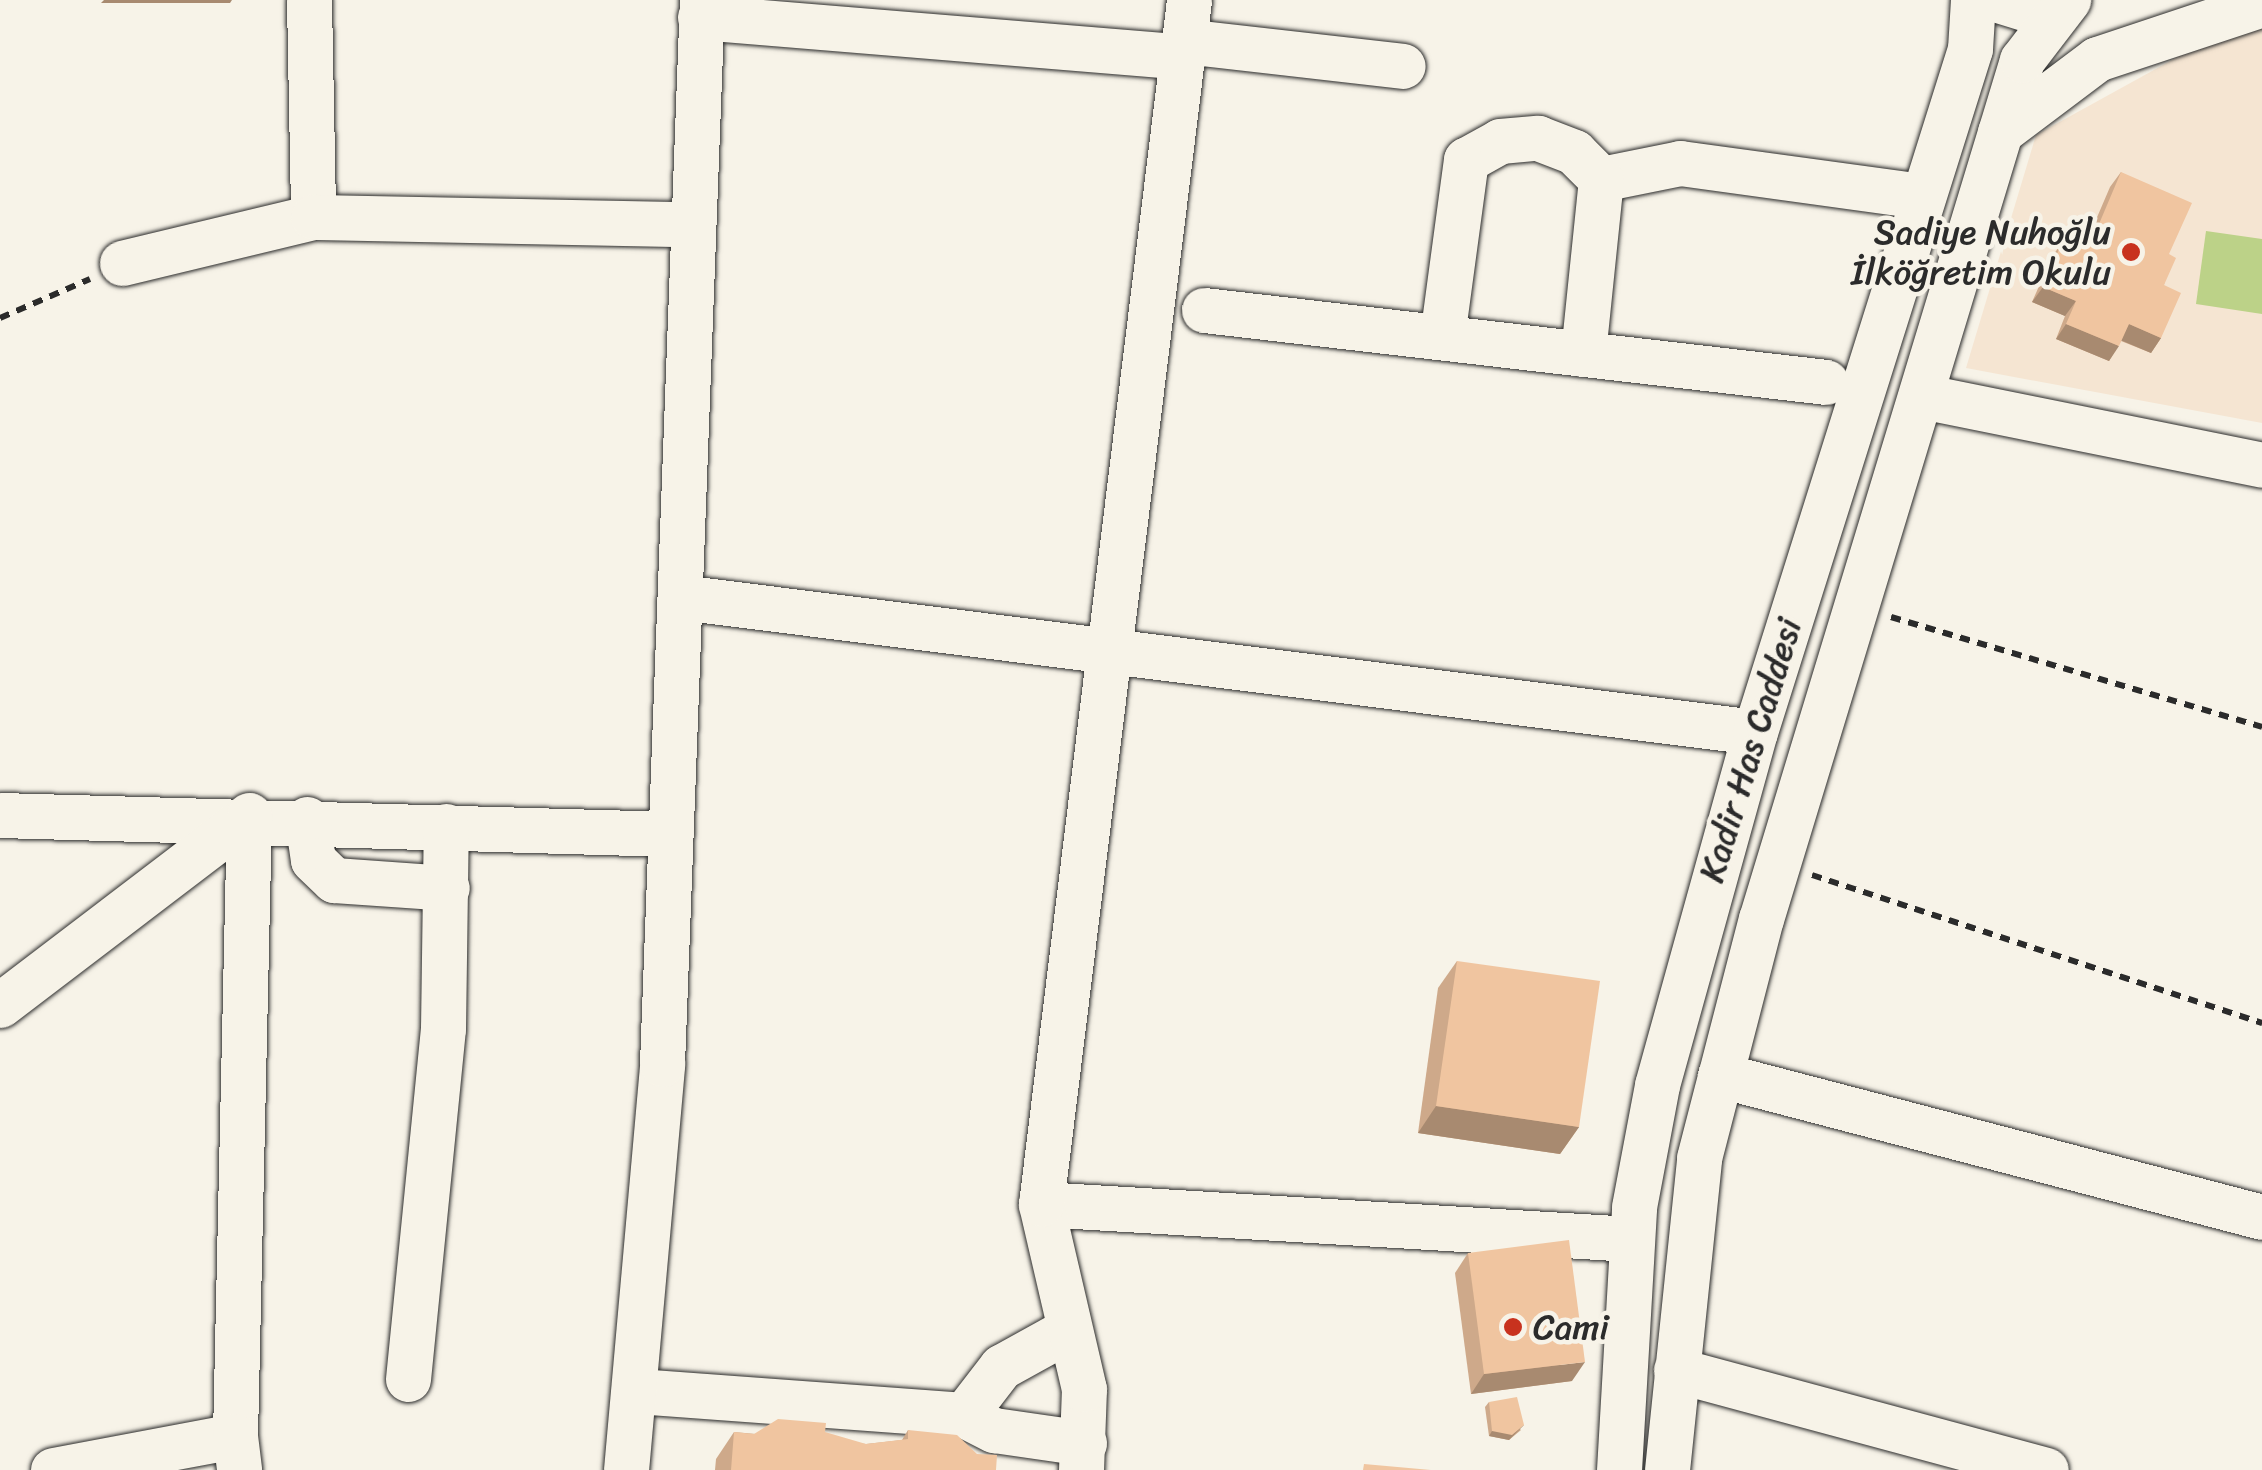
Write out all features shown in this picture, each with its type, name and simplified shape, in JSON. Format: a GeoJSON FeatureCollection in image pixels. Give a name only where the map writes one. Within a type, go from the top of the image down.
{"type":"FeatureCollection","features":[{"type":"Feature","properties":{"kind":"street"},"geometry":{"type":"LineString","coordinates":[[308,0],[313,217]]}},
{"type":"Feature","properties":{"kind":"street","name":"Kadir Has Caddesi"},"geometry":{"type":"LineString","coordinates":[[1618,1470],[1631,1239],[1657,1085],[1755,732],[1970,49],[1973,0]]}},
{"type":"Feature","properties":{"kind":"street"},"geometry":{"type":"LineString","coordinates":[[1998,0],[2034,10],[2067,0]]}},
{"type":"Feature","properties":{"kind":"street","name":"Kadir Has Caddesi"},"geometry":{"type":"LineString","coordinates":[[1667,1470],[1690,1218],[1720,1075],[1778,863],[2022,60],[2067,0]]}},
{"type":"Feature","properties":{"kind":"street"},"geometry":{"type":"LineString","coordinates":[[2000,132],[2097,59],[2262,4]]}},
{"type":"Feature","properties":{"kind":"street"},"geometry":{"type":"LineString","coordinates":[[626,1470],[637,1391],[670,834],[701,9],[1185,33],[1403,66]]}},
{"type":"Feature","properties":{"kind":"street"},"geometry":{"type":"LineString","coordinates":[[637,1391],[964,1415],[994,1430],[1082,1456],[1084,1390],[1041,1204],[1104,656],[1185,33]]}},
{"type":"Feature","properties":{"kind":"street"},"geometry":{"type":"LineString","coordinates":[[1442,337],[1466,160],[1500,141],[1538,138],[1574,152],[1601,179]]}},
{"type":"Feature","properties":{"kind":"street"},"geometry":{"type":"LineString","coordinates":[[1601,179],[1680,163],[1922,196]]}},
{"type":"Feature","properties":{"kind":"street"},"geometry":{"type":"LineString","coordinates":[[1583,354],[1601,179]]}},
{"type":"Feature","properties":{"kind":"street"},"geometry":{"type":"LineString","coordinates":[[122,263],[313,217],[690,224]]}},
{"type":"Feature","properties":{"kind":"street"},"geometry":{"type":"LineString","coordinates":[[1204,310],[1826,382]]}},
{"type":"Feature","properties":{"kind":"street"},"geometry":{"type":"LineString","coordinates":[[1921,396],[2262,465]]}},
{"type":"Feature","properties":{"kind":"street"},"geometry":{"type":"LineString","coordinates":[[680,598],[1104,656],[1755,732]]}},
{"type":"Feature","properties":{"kind":"street"},"geometry":{"type":"LineString","coordinates":[[0,815],[249,816],[670,834]]}},
{"type":"Feature","properties":{"kind":"street"},"geometry":{"type":"LineString","coordinates":[[0,1006],[249,816]]}},
{"type":"Feature","properties":{"kind":"street"},"geometry":{"type":"LineString","coordinates":[[53,1470],[237,1453],[249,816]]}},
{"type":"Feature","properties":{"kind":"street"},"geometry":{"type":"LineString","coordinates":[[307,819],[313,860],[334,880],[447,888]]}},
{"type":"Feature","properties":{"kind":"street"},"geometry":{"type":"LineString","coordinates":[[408,1379],[443,1029],[446,826]]}},
{"type":"Feature","properties":{"kind":"street"},"geometry":{"type":"LineString","coordinates":[[1720,1075],[2262,1218]]}},
{"type":"Feature","properties":{"kind":"street"},"geometry":{"type":"LineString","coordinates":[[1041,1204],[1631,1239]]}},
{"type":"Feature","properties":{"kind":"street"},"geometry":{"type":"LineString","coordinates":[[964,1415],[1002,1367],[1068,1330]]}},
{"type":"Feature","properties":{"kind":"street"},"geometry":{"type":"LineString","coordinates":[[1676,1370],[2046,1470]]}},
{"type":"Feature","properties":{"kind":"path"},"geometry":{"type":"LineString","coordinates":[[0,318],[122,263]]}},
{"type":"Feature","properties":{"kind":"path"},"geometry":{"type":"LineString","coordinates":[[1856,607],[2262,727]]}},
{"type":"Feature","properties":{"kind":"path"},"geometry":{"type":"LineString","coordinates":[[1778,863],[2262,1022]]}},
{"type":"Feature","properties":{"kind":"shaded area","name":"Sadiye Nuhoğlu İlköğretim Okulu"},"geometry":{"type":"Polygon","coordinates":[[[2250,17],[2262,18],[2262,423],[1966,368],[2036,135],[2250,17]]]}},
{"type":"Feature","properties":{"kind":"green space"},"geometry":{"type":"Polygon","coordinates":[[[2206,231],[2262,239],[2262,314],[2196,304],[2206,231]]]}},
{"type":"Feature","properties":{"kind":"building"},"geometry":{"type":"Polygon","coordinates":[[[2121,172],[2192,203],[2169,254],[2176,258],[2164,285],[2181,293],[2161,338],[2129,324],[2119,346],[2066,324],[2076,301],[2043,287],[2062,242],[2080,249],[2099,224],[2121,172]]]}},
{"type":"Feature","properties":{"kind":"building"},"geometry":{"type":"Polygon","coordinates":[[[1457,961],[1600,981],[1579,1127],[1436,1106],[1457,961]]]}},
{"type":"Feature","properties":{"kind":"building","name":"Cami"},"geometry":{"type":"Polygon","coordinates":[[[1569,1240],[1585,1362],[1484,1374],[1468,1253],[1569,1240]]]}},
{"type":"Feature","properties":{"kind":"building"},"geometry":{"type":"Polygon","coordinates":[[[1517,1397],[1524,1425],[1512,1435],[1492,1431],[1489,1402],[1517,1397]]]}},
{"type":"Feature","properties":{"kind":"building"},"geometry":{"type":"Polygon","coordinates":[[[778,1419],[826,1423],[825,1432],[866,1444],[908,1439],[908,1430],[957,1435],[977,1454],[997,1455],[996,1470],[731,1470],[734,1432],[754,1434],[778,1419]]]}},
{"type":"Feature","properties":{"kind":"building"},"geometry":{"type":"Polygon","coordinates":[[[1364,1464],[1431,1470],[1363,1470],[1364,1464]]]}},
{"type":"Feature","properties":{"kind":"place","name":"Sadiye Nuhoğlu İlköğretim Okulu"},"geometry":{"type":"Point","coordinates":[2131,252]}},
{"type":"Feature","properties":{"kind":"place","name":"Cami"},"geometry":{"type":"Point","coordinates":[1513,1327]}}]}
